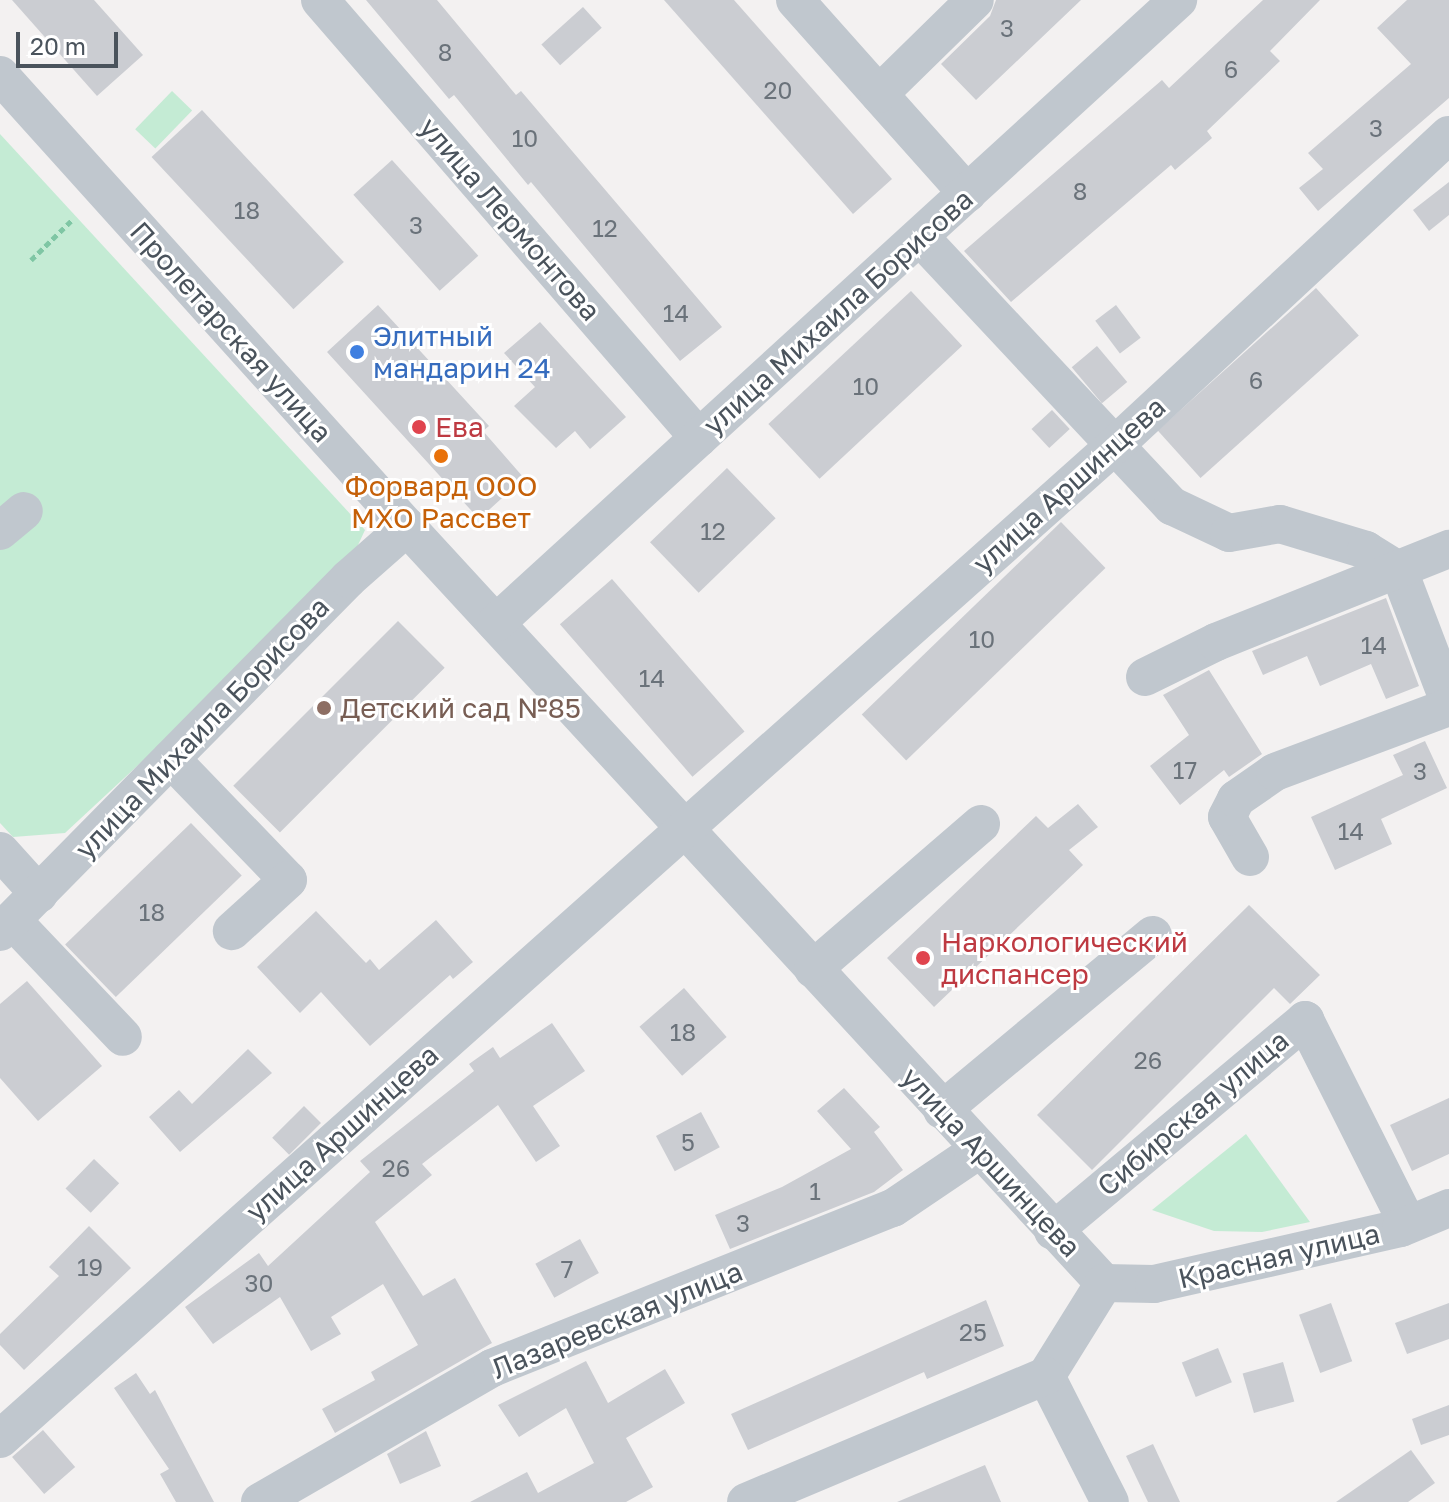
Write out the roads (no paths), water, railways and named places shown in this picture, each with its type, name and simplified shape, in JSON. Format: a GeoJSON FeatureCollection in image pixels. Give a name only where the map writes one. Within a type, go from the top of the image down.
{"type":"FeatureCollection","features":[{"type":"Feature","properties":{"kind":"street","name":"улица Лермонтова"},"geometry":{"type":"LineString","coordinates":[[320,0],[699,438]]}},
{"type":"Feature","properties":{"kind":"street"},"geometry":{"type":"LineString","coordinates":[[795,0],[967,193]]}},
{"type":"Feature","properties":{"kind":"street"},"geometry":{"type":"LineString","coordinates":[[879,94],[975,0]]}},
{"type":"Feature","properties":{"kind":"street","name":"улица Михаила Борисова"},"geometry":{"type":"LineString","coordinates":[[496,623],[1178,0]]}},
{"type":"Feature","properties":{"kind":"street","name":"Пролетарская улица"},"geometry":{"type":"LineString","coordinates":[[0,75],[496,623]]}},
{"type":"Feature","properties":{"kind":"street","name":"улица Аршинцева"},"geometry":{"type":"LineString","coordinates":[[0,1439],[1114,446],[1449,135]]}},
{"type":"Feature","properties":{"kind":"street"},"geometry":{"type":"LineString","coordinates":[[920,237],[1172,506],[1229,533],[1280,524],[1366,550],[1399,571],[1449,704],[1275,772],[1236,799],[1227,817],[1250,857]]}},
{"type":"Feature","properties":{"kind":"street","name":"улица Михаила Борисова"},"geometry":{"type":"LineString","coordinates":[[6,926],[348,579],[407,527]]}},
{"type":"Feature","properties":{"kind":"street"},"geometry":{"type":"LineString","coordinates":[[1145,677],[1216,642],[1449,549]]}},
{"type":"Feature","properties":{"kind":"street","name":"улица Аршинцева"},"geometry":{"type":"LineString","coordinates":[[496,623],[1104,1283]]}},
{"type":"Feature","properties":{"kind":"street"},"geometry":{"type":"LineString","coordinates":[[171,759],[288,880],[232,931]]}},
{"type":"Feature","properties":{"kind":"street"},"geometry":{"type":"LineString","coordinates":[[813,969],[981,824]]}},
{"type":"Feature","properties":{"kind":"street"},"geometry":{"type":"LineString","coordinates":[[0,851],[39,894]]}},
{"type":"Feature","properties":{"kind":"street"},"geometry":{"type":"LineString","coordinates":[[6,926],[123,1037]]}},
{"type":"Feature","properties":{"kind":"street"},"geometry":{"type":"LineString","coordinates":[[942,1110],[1153,935]]}},
{"type":"Feature","properties":{"kind":"street","name":"Сибирская улица"},"geometry":{"type":"LineString","coordinates":[[1053,1231],[1305,1020],[1408,1225]]}},
{"type":"Feature","properties":{"kind":"street","name":"Лазаревская улица"},"geometry":{"type":"LineString","coordinates":[[260,1502],[492,1368],[893,1208],[979,1150]]}},
{"type":"Feature","properties":{"kind":"street","name":"Красная улица"},"geometry":{"type":"LineString","coordinates":[[1104,1283],[1154,1284],[1408,1225],[1449,1208]]}},
{"type":"Feature","properties":{"kind":"street"},"geometry":{"type":"LineString","coordinates":[[746,1502],[1046,1376],[1104,1283]]}},
{"type":"Feature","properties":{"kind":"street"},"geometry":{"type":"LineString","coordinates":[[1046,1376],[1110,1502]]}},
{"type":"Feature","properties":{"kind":"place","name":"Элитный мандарин 24"},"geometry":{"type":"Point","coordinates":[357,352]}},
{"type":"Feature","properties":{"kind":"place","name":"Ева"},"geometry":{"type":"Point","coordinates":[419,427]}},
{"type":"Feature","properties":{"kind":"place","name":"Форвард ООО МХО Рассвет"},"geometry":{"type":"Point","coordinates":[441,456]}},
{"type":"Feature","properties":{"kind":"place","name":"Детский сад №85"},"geometry":{"type":"Point","coordinates":[324,708]}},
{"type":"Feature","properties":{"kind":"place","name":"Наркологический диспансер"},"geometry":{"type":"Point","coordinates":[923,958]}}]}
